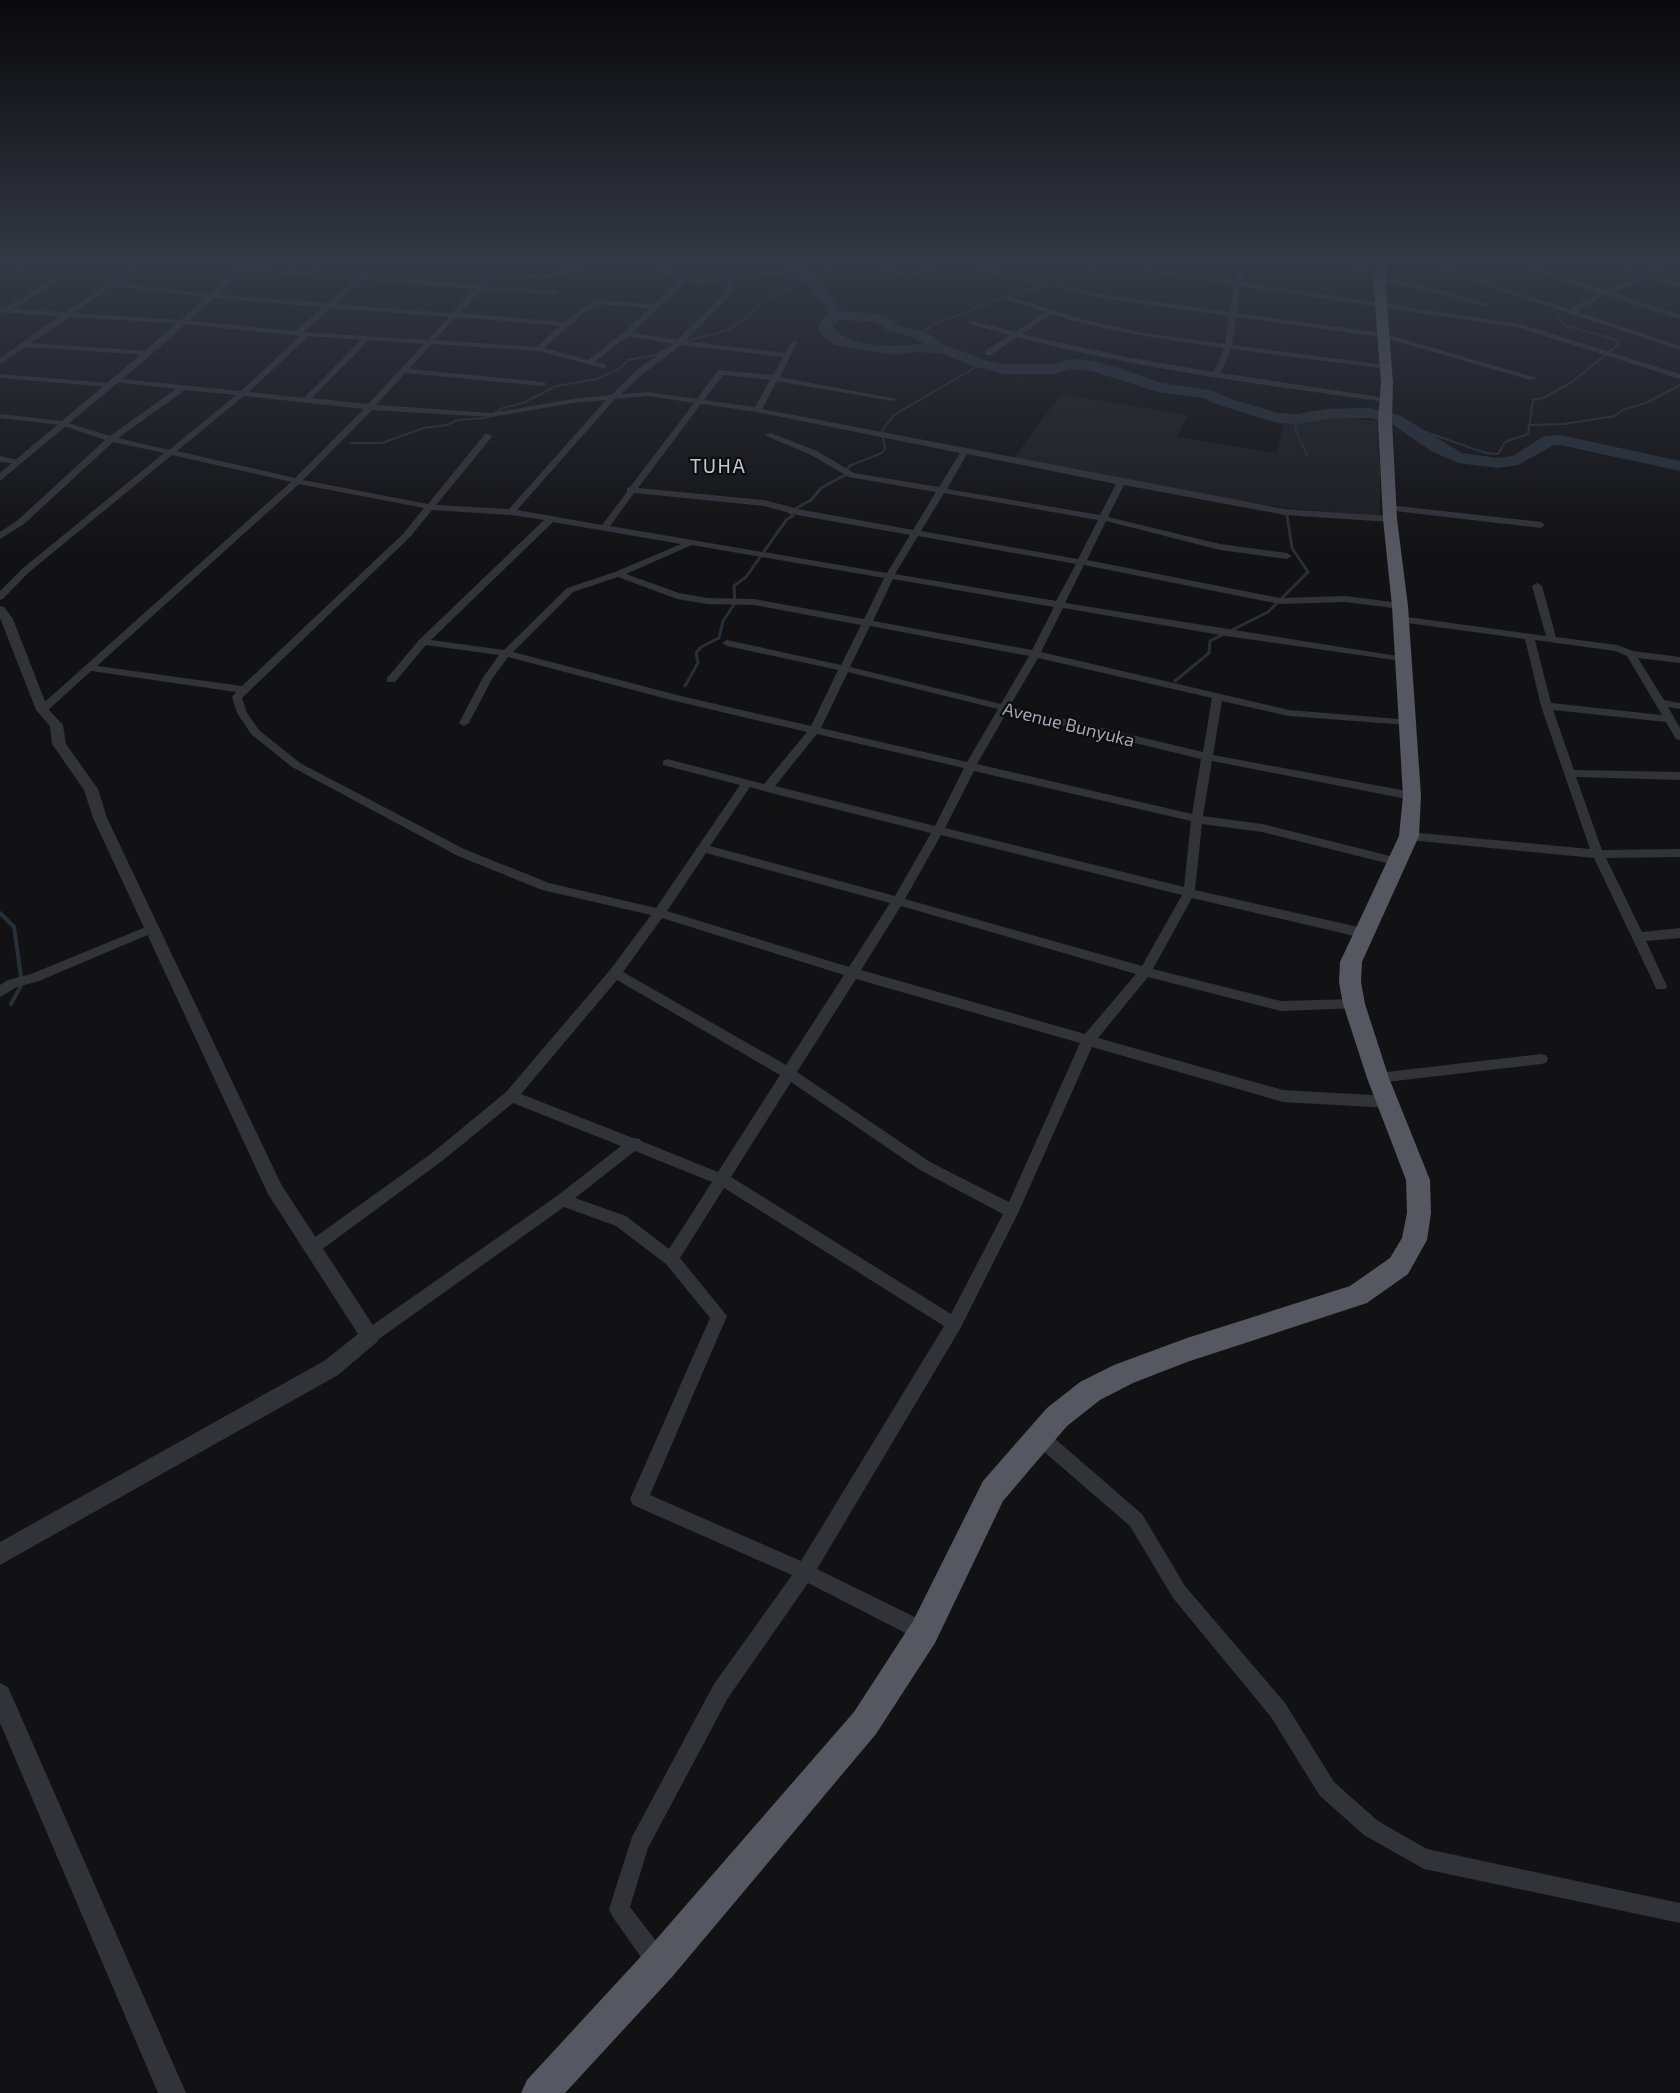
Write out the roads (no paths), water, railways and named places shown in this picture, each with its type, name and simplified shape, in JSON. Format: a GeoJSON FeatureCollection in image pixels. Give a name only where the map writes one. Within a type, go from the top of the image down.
{"type":"FeatureCollection","features":[{"type":"Feature","properties":{"kind":"highway"},"geometry":{"type":"LineString","coordinates":[[540,2093],[659,1964],[865,1723],[924,1632],[993,1491],[1057,1417],[1090,1391],[1124,1374],[1187,1350],[1358,1295],[1399,1266],[1414,1240],[1419,1213],[1418,1180],[1378,1078],[1354,1004],[1350,982],[1351,962],[1409,836],[1412,795],[1404,660],[1390,514],[1385,360]]}},
{"type":"Feature","properties":{"kind":"street"},"geometry":{"type":"LineString","coordinates":[[0,478],[140,360]]}},
{"type":"Feature","properties":{"kind":"street"},"geometry":{"type":"LineString","coordinates":[[0,597],[25,571],[243,393],[276,360]]}},
{"type":"Feature","properties":{"kind":"street"},"geometry":{"type":"LineString","coordinates":[[307,399],[346,360]]}},
{"type":"Feature","properties":{"kind":"street"},"geometry":{"type":"LineString","coordinates":[[42,710],[297,482],[414,360]]}},
{"type":"Feature","properties":{"kind":"street"},"geometry":{"type":"LineString","coordinates":[[577,360],[602,366]]}},
{"type":"Feature","properties":{"kind":"street"},"geometry":{"type":"LineString","coordinates":[[589,363],[593,360]]}},
{"type":"Feature","properties":{"kind":"street"},"geometry":{"type":"LineString","coordinates":[[511,512],[614,396],[656,360]]}},
{"type":"Feature","properties":{"kind":"street"},"geometry":{"type":"LineString","coordinates":[[757,410],[785,360]]}},
{"type":"Feature","properties":{"kind":"street"},"geometry":{"type":"LineString","coordinates":[[1138,360],[1386,411]]}},
{"type":"Feature","properties":{"kind":"street"},"geometry":{"type":"LineString","coordinates":[[1216,376],[1223,360]]}},
{"type":"Feature","properties":{"kind":"street"},"geometry":{"type":"LineString","coordinates":[[1325,360],[1386,367]]}},
{"type":"Feature","properties":{"kind":"street"},"geometry":{"type":"LineString","coordinates":[[1469,360],[1533,378]]}},
{"type":"Feature","properties":{"kind":"street"},"geometry":{"type":"LineString","coordinates":[[1628,360],[1680,377]]}},
{"type":"Feature","properties":{"kind":"street"},"geometry":{"type":"LineString","coordinates":[[403,371],[543,384]]}},
{"type":"Feature","properties":{"kind":"street"},"geometry":{"type":"LineString","coordinates":[[603,529],[630,490],[721,372],[775,378],[892,399]]}},
{"type":"Feature","properties":{"kind":"street"},"geometry":{"type":"LineString","coordinates":[[0,376],[184,387],[370,407],[492,416],[572,401],[648,394],[757,410],[1285,512],[1390,514],[1541,525]]}},
{"type":"Feature","properties":{"kind":"street"},"geometry":{"type":"LineString","coordinates":[[0,536],[21,522],[111,439],[184,387]]}},
{"type":"Feature","properties":{"kind":"street"},"geometry":{"type":"LineString","coordinates":[[0,416],[63,423],[111,439],[297,482],[432,507],[511,512],[1226,633],[1404,660]]}},
{"type":"Feature","properties":{"kind":"street"},"geometry":{"type":"LineString","coordinates":[[768,435],[814,453],[847,473],[1103,518],[1220,547],[1287,556]]}},
{"type":"Feature","properties":{"kind":"street"},"geometry":{"type":"LineString","coordinates":[[488,436],[407,535],[237,697],[242,713],[255,732],[296,765],[460,852],[535,883],[659,913],[853,973],[1283,1096],[1389,1102]]}},
{"type":"Feature","properties":{"kind":"street"},"geometry":{"type":"LineString","coordinates":[[767,788],[815,729],[890,575],[965,451]]}},
{"type":"Feature","properties":{"kind":"street"},"geometry":{"type":"LineString","coordinates":[[0,459],[19,461]]}},
{"type":"Feature","properties":{"kind":"street"},"geometry":{"type":"LineString","coordinates":[[671,1259],[898,901],[939,829],[971,765],[1035,654],[1121,482]]}},
{"type":"Feature","properties":{"kind":"street"},"geometry":{"type":"LineString","coordinates":[[630,490],[764,503],[915,534],[1082,562],[1278,600],[1346,599],[1400,612],[1529,636],[1617,648],[1631,654],[1680,660]]}},
{"type":"Feature","properties":{"kind":"street"},"geometry":{"type":"LineString","coordinates":[[391,680],[423,642],[550,520]]}},
{"type":"Feature","properties":{"kind":"street"},"geometry":{"type":"LineString","coordinates":[[464,723],[487,679],[506,653],[570,590],[690,543]]}},
{"type":"Feature","properties":{"kind":"street"},"geometry":{"type":"LineString","coordinates":[[618,573],[677,596],[707,601],[754,602],[1035,654],[1289,713],[1407,722]]}},
{"type":"Feature","properties":{"kind":"street"},"geometry":{"type":"LineString","coordinates":[[1537,586],[1552,639]]}},
{"type":"Feature","properties":{"kind":"street"},"geometry":{"type":"LineString","coordinates":[[0,610],[7,619],[42,710],[56,724],[59,744],[91,789],[100,818],[273,1189],[370,1336]]}},
{"type":"Feature","properties":{"kind":"street"},"geometry":{"type":"LineString","coordinates":[[1529,636],[1546,706],[1598,854],[1661,986]]}},
{"type":"Feature","properties":{"kind":"street"},"geometry":{"type":"LineString","coordinates":[[423,642],[506,653],[675,698],[1197,819],[1262,828],[1398,862]]}},
{"type":"Feature","properties":{"kind":"street","name":"Avenue Bunyuka"},"geometry":{"type":"LineString","coordinates":[[727,643],[846,669],[1207,757],[1412,795]]}},
{"type":"Feature","properties":{"kind":"street"},"geometry":{"type":"LineString","coordinates":[[1631,654],[1680,737]]}},
{"type":"Feature","properties":{"kind":"street"},"geometry":{"type":"LineString","coordinates":[[88,668],[246,690]]}},
{"type":"Feature","properties":{"kind":"street"},"geometry":{"type":"LineString","coordinates":[[659,1964],[619,1909],[639,1844],[721,1691],[804,1572],[954,1324],[1012,1211],[1089,1039],[1145,972],[1189,893],[1197,819],[1217,698]]}},
{"type":"Feature","properties":{"kind":"street"},"geometry":{"type":"LineString","coordinates":[[1659,703],[1680,706]]}},
{"type":"Feature","properties":{"kind":"street"},"geometry":{"type":"LineString","coordinates":[[1546,706],[1668,719]]}},
{"type":"Feature","properties":{"kind":"street"},"geometry":{"type":"LineString","coordinates":[[667,762],[746,784],[939,829],[1189,893],[1363,933]]}},
{"type":"Feature","properties":{"kind":"street"},"geometry":{"type":"LineString","coordinates":[[1570,773],[1680,776]]}},
{"type":"Feature","properties":{"kind":"street"},"geometry":{"type":"LineString","coordinates":[[312,1248],[437,1157],[511,1096],[615,973],[659,913],[746,784]]}},
{"type":"Feature","properties":{"kind":"street"},"geometry":{"type":"LineString","coordinates":[[1409,836],[1598,854],[1680,853]]}},
{"type":"Feature","properties":{"kind":"street"},"geometry":{"type":"LineString","coordinates":[[703,848],[1145,972],[1281,1006],[1354,1004]]}},
{"type":"Feature","properties":{"kind":"street"},"geometry":{"type":"LineString","coordinates":[[0,992],[13,983],[34,978],[153,928]]}},
{"type":"Feature","properties":{"kind":"street"},"geometry":{"type":"LineString","coordinates":[[1639,938],[1680,933]]}},
{"type":"Feature","properties":{"kind":"street"},"geometry":{"type":"LineString","coordinates":[[615,973],[790,1074],[925,1166],[1012,1211]]}},
{"type":"Feature","properties":{"kind":"street"},"geometry":{"type":"LineString","coordinates":[[1378,1078],[1541,1059]]}},
{"type":"Feature","properties":{"kind":"street"},"geometry":{"type":"LineString","coordinates":[[511,1096],[635,1143],[721,1179],[954,1324]]}},
{"type":"Feature","properties":{"kind":"street"},"geometry":{"type":"LineString","coordinates":[[0,1554],[331,1368],[370,1336],[562,1200],[635,1143]]}},
{"type":"Feature","properties":{"kind":"street"},"geometry":{"type":"LineString","coordinates":[[562,1200],[621,1221],[671,1259],[719,1316],[639,1499],[804,1572],[924,1632]]}},
{"type":"Feature","properties":{"kind":"street"},"geometry":{"type":"LineString","coordinates":[[1040,1437],[1136,1520],[1179,1592],[1278,1710],[1327,1789],[1371,1828],[1424,1860],[1680,1913]]}},
{"type":"Feature","properties":{"kind":"street"},"geometry":{"type":"LineString","coordinates":[[0,1695],[172,2093]]}},
{"type":"Feature","properties":{"kind":"waterway"},"geometry":{"type":"LineString","coordinates":[[351,443],[382,443],[424,428],[446,425],[458,420],[486,418],[503,408],[523,403],[556,386],[597,379],[619,369],[630,360]]}},
{"type":"Feature","properties":{"kind":"waterway"},"geometry":{"type":"LineString","coordinates":[[970,360],[1004,369],[1054,369],[1072,364],[1092,366],[1114,371],[1158,387],[1208,394],[1222,401],[1277,418],[1297,419],[1327,414],[1369,413],[1395,419],[1458,458],[1498,463],[1518,460],[1550,440],[1560,440],[1680,466]]}},
{"type":"Feature","properties":{"kind":"waterway"},"geometry":{"type":"LineString","coordinates":[[1529,425],[1533,400],[1543,398],[1572,382],[1600,360]]}},
{"type":"Feature","properties":{"kind":"waterway"},"geometry":{"type":"LineString","coordinates":[[845,475],[849,466],[882,453],[885,449],[882,430],[894,415],[981,364]]}},
{"type":"Feature","properties":{"kind":"waterway"},"geometry":{"type":"LineString","coordinates":[[1529,425],[1564,424],[1615,416],[1622,410],[1646,403],[1680,385]]}},
{"type":"Feature","properties":{"kind":"waterway"},"geometry":{"type":"LineString","coordinates":[[1297,419],[1295,429],[1307,455]]}},
{"type":"Feature","properties":{"kind":"waterway"},"geometry":{"type":"LineString","coordinates":[[1405,425],[1486,453],[1498,454],[1505,442],[1528,434],[1529,425]]}},
{"type":"Feature","properties":{"kind":"waterway"},"geometry":{"type":"LineString","coordinates":[[685,686],[698,663],[696,653],[701,647],[719,638],[723,621],[735,603],[734,586],[746,577],[787,519],[793,516],[790,512],[811,500],[821,488],[847,474]]}},
{"type":"Feature","properties":{"kind":"waterway"},"geometry":{"type":"LineString","coordinates":[[1175,681],[1209,653],[1210,641],[1268,612],[1308,572],[1292,548],[1287,515]]}},
{"type":"Feature","properties":{"kind":"waterway"},"geometry":{"type":"LineString","coordinates":[[0,913],[14,927],[22,984],[11,1004]]}},
{"type":"Feature","properties":{"kind":"district","name":"TUHA"},"geometry":{"type":"Point","coordinates":[718,465]}}]}
